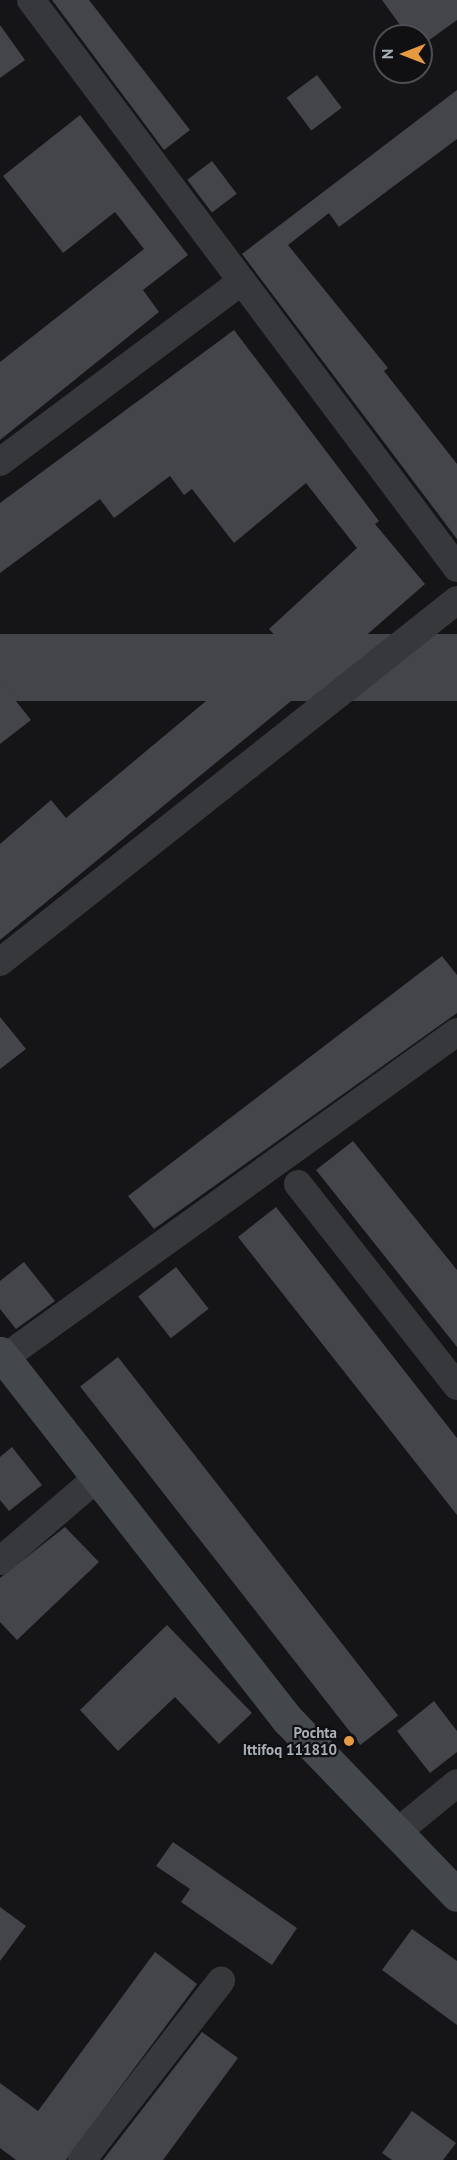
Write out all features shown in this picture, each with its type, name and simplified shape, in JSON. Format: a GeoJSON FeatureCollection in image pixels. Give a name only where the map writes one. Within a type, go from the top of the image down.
{"type":"FeatureCollection","features":[{"type":"Feature","properties":{"kind":"main road"},"geometry":{"type":"LineString","coordinates":[[2,1356],[288,1720],[395,1834],[457,1895]]}},
{"type":"Feature","properties":{"kind":"street"},"geometry":{"type":"LineString","coordinates":[[31,0],[457,568]]}},
{"type":"Feature","properties":{"kind":"street"},"geometry":{"type":"LineString","coordinates":[[0,462],[242,281]]}},
{"type":"Feature","properties":{"kind":"street"},"geometry":{"type":"LineString","coordinates":[[0,962],[457,600]]}},
{"type":"Feature","properties":{"kind":"street"},"geometry":{"type":"LineString","coordinates":[[2,1356],[457,1032]]}},
{"type":"Feature","properties":{"kind":"street"},"geometry":{"type":"LineString","coordinates":[[298,1184],[457,1386]]}},
{"type":"Feature","properties":{"kind":"street"},"geometry":{"type":"LineString","coordinates":[[0,1562],[97,1478]]}},
{"type":"Feature","properties":{"kind":"street"},"geometry":{"type":"LineString","coordinates":[[395,1834],[457,1783]]}},
{"type":"Feature","properties":{"kind":"street"},"geometry":{"type":"LineString","coordinates":[[82,2160],[221,1981]]}},
{"type":"Feature","properties":{"kind":"building"},"geometry":{"type":"Polygon","coordinates":[[[52,0],[89,0],[190,130],[164,150],[52,0]]]}},
{"type":"Feature","properties":{"kind":"building"},"geometry":{"type":"Polygon","coordinates":[[[382,0],[457,0],[457,20],[433,37],[433,24],[399,24],[382,0]]]}},
{"type":"Feature","properties":{"kind":"building"},"geometry":{"type":"Polygon","coordinates":[[[0,25],[25,60],[0,78],[0,25]]]}},
{"type":"Feature","properties":{"kind":"building"},"geometry":{"type":"Polygon","coordinates":[[[317,75],[342,108],[311,131],[287,98],[317,75]]]}},
{"type":"Feature","properties":{"kind":"building"},"geometry":{"type":"Polygon","coordinates":[[[457,90],[457,139],[339,227],[329,213],[288,245],[388,368],[384,371],[457,464],[457,539],[242,254],[457,90]]]}},
{"type":"Feature","properties":{"kind":"building"},"geometry":{"type":"Polygon","coordinates":[[[80,115],[188,255],[143,290],[159,312],[0,440],[0,362],[144,249],[115,212],[63,253],[3,176],[80,115]]]}},
{"type":"Feature","properties":{"kind":"building"},"geometry":{"type":"Polygon","coordinates":[[[212,161],[237,194],[212,212],[187,180],[212,161]]]}},
{"type":"Feature","properties":{"kind":"building"},"geometry":{"type":"Polygon","coordinates":[[[234,330],[379,521],[375,524],[425,584],[291,701],[0,940],[0,844],[51,800],[66,818],[279,640],[269,629],[357,548],[306,483],[234,543],[192,489],[184,495],[170,476],[114,518],[100,499],[0,573],[0,503],[234,330]]]}},
{"type":"Feature","properties":{"kind":"building"},"geometry":{"type":"Polygon","coordinates":[[[0,634],[457,634],[457,701],[0,701],[0,634]]]}},
{"type":"Feature","properties":{"kind":"building"},"geometry":{"type":"Polygon","coordinates":[[[0,681],[31,720],[0,744],[0,681]]]}},
{"type":"Feature","properties":{"kind":"building"},"geometry":{"type":"Polygon","coordinates":[[[442,956],[457,975],[457,1013],[154,1229],[128,1196],[442,956]]]}},
{"type":"Feature","properties":{"kind":"building"},"geometry":{"type":"Polygon","coordinates":[[[0,1017],[26,1049],[0,1069],[0,1017]]]}},
{"type":"Feature","properties":{"kind":"building"},"geometry":{"type":"Polygon","coordinates":[[[353,1141],[457,1270],[457,1347],[316,1170],[353,1141]]]}},
{"type":"Feature","properties":{"kind":"building"},"geometry":{"type":"Polygon","coordinates":[[[276,1207],[457,1438],[457,1515],[238,1237],[276,1207]]]}},
{"type":"Feature","properties":{"kind":"building"},"geometry":{"type":"Polygon","coordinates":[[[24,1262],[55,1301],[16,1329],[0,1309],[0,1281],[24,1262]]]}},
{"type":"Feature","properties":{"kind":"building"},"geometry":{"type":"Polygon","coordinates":[[[176,1267],[209,1309],[171,1338],[138,1297],[176,1267]]]}},
{"type":"Feature","properties":{"kind":"building"},"geometry":{"type":"Polygon","coordinates":[[[118,1357],[398,1716],[360,1745],[80,1387],[118,1357]]]}},
{"type":"Feature","properties":{"kind":"building"},"geometry":{"type":"Polygon","coordinates":[[[12,1447],[42,1485],[9,1511],[0,1500],[0,1457],[12,1447]]]}},
{"type":"Feature","properties":{"kind":"building"},"geometry":{"type":"Polygon","coordinates":[[[65,1527],[99,1562],[17,1640],[0,1622],[0,1578],[65,1527]]]}},
{"type":"Feature","properties":{"kind":"building"},"geometry":{"type":"Polygon","coordinates":[[[167,1625],[252,1713],[219,1744],[175,1697],[118,1751],[80,1710],[167,1625]]]}},
{"type":"Feature","properties":{"kind":"building"},"geometry":{"type":"Polygon","coordinates":[[[434,1701],[457,1731],[457,1752],[430,1773],[397,1731],[434,1701]]]}},
{"type":"Feature","properties":{"kind":"building"},"geometry":{"type":"Polygon","coordinates":[[[173,1842],[297,1928],[272,1965],[181,1902],[190,1889],[156,1866],[173,1842]]]}},
{"type":"Feature","properties":{"kind":"building"},"geometry":{"type":"Polygon","coordinates":[[[0,1907],[26,1926],[0,1961],[0,1907]]]}},
{"type":"Feature","properties":{"kind":"building"},"geometry":{"type":"Polygon","coordinates":[[[412,1929],[457,1961],[457,2025],[382,1970],[412,1929]]]}},
{"type":"Feature","properties":{"kind":"building"},"geometry":{"type":"Polygon","coordinates":[[[155,1952],[197,1984],[66,2160],[16,2160],[0,2148],[0,2083],[38,2111],[155,1952]]]}},
{"type":"Feature","properties":{"kind":"building"},"geometry":{"type":"Polygon","coordinates":[[[202,2032],[238,2058],[163,2160],[103,2160],[202,2032]]]}},
{"type":"Feature","properties":{"kind":"building"},"geometry":{"type":"Polygon","coordinates":[[[412,2111],[456,2143],[443,2160],[392,2160],[382,2153],[412,2111]]]}},
{"type":"Feature","properties":{"kind":"place","name":"Pochta Ittifoq 111810"},"geometry":{"type":"Point","coordinates":[349,1741]}}]}
